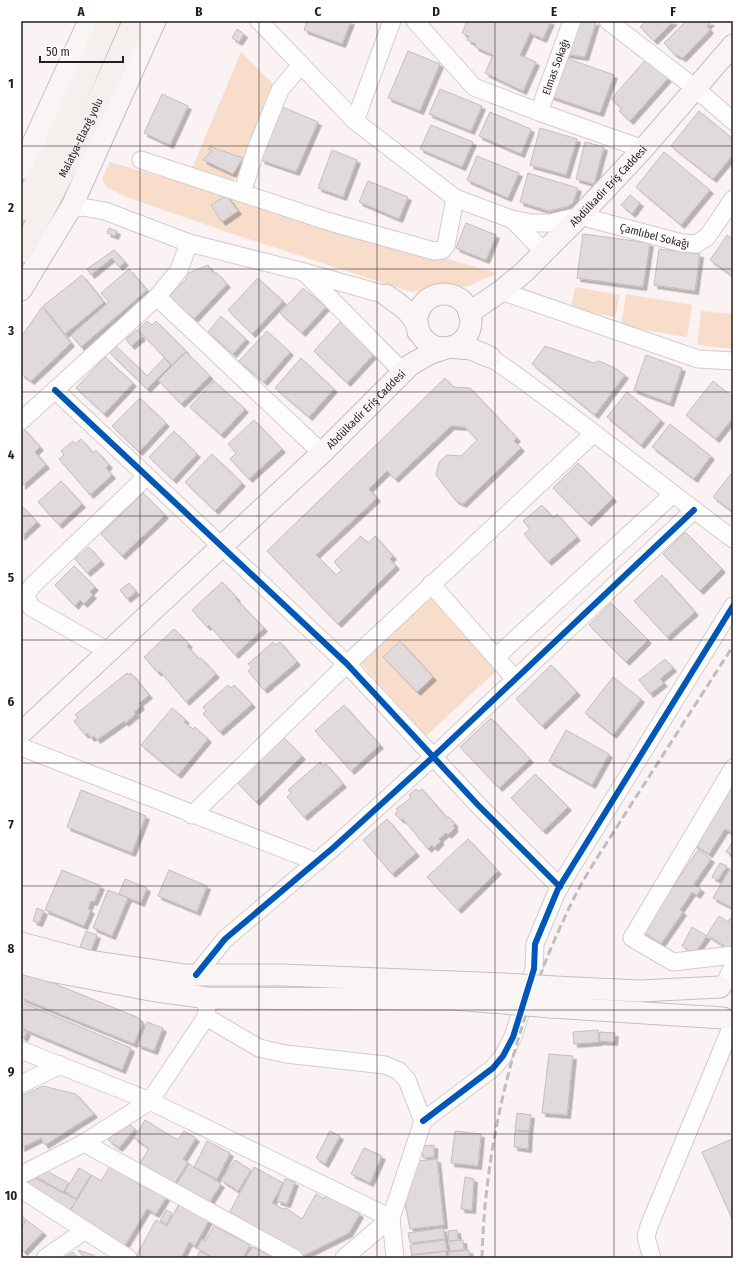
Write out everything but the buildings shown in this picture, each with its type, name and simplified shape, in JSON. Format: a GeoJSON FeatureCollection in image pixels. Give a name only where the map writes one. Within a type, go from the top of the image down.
{"type":"FeatureCollection","features":[{"type":"Feature","properties":{"kind":"highway","name":"Malatya-Elazığ yolu"},"geometry":{"type":"LineString","coordinates":[[21,210],[54,148],[109,21]]}},
{"type":"Feature","properties":{"kind":"highway","name":"Malatya-Elazığ yolu"},"geometry":{"type":"LineString","coordinates":[[21,252],[61,179],[102,95],[134,21]]}},
{"type":"Feature","properties":{"kind":"main road"},"geometry":{"type":"LineString","coordinates":[[21,168],[89,21]]}},
{"type":"Feature","properties":{"kind":"main road"},"geometry":{"type":"LineString","coordinates":[[21,290],[70,210],[155,21]]}},
{"type":"Feature","properties":{"kind":"main road","name":"Abdülkadir Eriş Caddesi"},"geometry":{"type":"LineString","coordinates":[[470,317],[523,273],[543,251],[580,216],[643,149],[694,88],[733,45]]}},
{"type":"Feature","properties":{"kind":"main road"},"geometry":{"type":"LineString","coordinates":[[21,193],[54,148]]}},
{"type":"Feature","properties":{"kind":"main road"},"geometry":{"type":"LineString","coordinates":[[386,295],[469,294],[486,286],[543,251]]}},
{"type":"Feature","properties":{"kind":"main road"},"geometry":{"type":"LineString","coordinates":[[386,295],[408,311],[417,323],[419,331],[424,339],[435,346],[471,349],[490,358]]}},
{"type":"Feature","properties":{"kind":"main road"},"geometry":{"type":"LineString","coordinates":[[407,369],[418,338],[418,314],[422,305],[428,299],[445,295],[461,300],[470,317],[472,336],[490,358]]}},
{"type":"Feature","properties":{"kind":"main road"},"geometry":{"type":"LineString","coordinates":[[407,369],[431,353],[457,344],[464,338],[469,330],[470,317]]}},
{"type":"Feature","properties":{"kind":"main road","name":"Abdülkadir Eriş Caddesi"},"geometry":{"type":"LineString","coordinates":[[21,733],[221,545],[322,453],[407,369]]}},
{"type":"Feature","properties":{"kind":"main road"},"geometry":{"type":"LineString","coordinates":[[21,943],[88,961],[150,971],[196,975],[282,975],[504,994],[551,1007],[730,1021]]}},
{"type":"Feature","properties":{"kind":"main road"},"geometry":{"type":"LineString","coordinates":[[21,963],[51,971],[150,990],[207,1008],[452,999],[555,987],[640,991],[728,979]]}},
{"type":"Feature","properties":{"kind":"main road"},"geometry":{"type":"LineString","coordinates":[[728,979],[716,993],[715,1007],[730,1021]]}},
{"type":"Feature","properties":{"kind":"street"},"geometry":{"type":"LineString","coordinates":[[259,21],[354,121],[456,198],[511,219],[532,223],[550,223],[580,216]]}},
{"type":"Feature","properties":{"kind":"street"},"geometry":{"type":"LineString","coordinates":[[354,121],[392,21]]}},
{"type":"Feature","properties":{"kind":"street"},"geometry":{"type":"LineString","coordinates":[[416,21],[474,86],[539,112],[643,149]]}},
{"type":"Feature","properties":{"kind":"street","name":"Elmas Sokağı"},"geometry":{"type":"LineString","coordinates":[[539,112],[572,21]]}},
{"type":"Feature","properties":{"kind":"street"},"geometry":{"type":"LineString","coordinates":[[608,21],[694,88],[733,121]]}},
{"type":"Feature","properties":{"kind":"street"},"geometry":{"type":"LineString","coordinates":[[242,193],[255,152],[280,90],[301,65]]}},
{"type":"Feature","properties":{"kind":"street"},"geometry":{"type":"LineString","coordinates":[[141,160],[330,222],[434,251],[442,250],[446,246],[456,198]]}},
{"type":"Feature","properties":{"kind":"street","name":"Çamlıbel Sokağı"},"geometry":{"type":"LineString","coordinates":[[580,216],[682,243],[696,244],[707,236],[733,199]]}},
{"type":"Feature","properties":{"kind":"street"},"geometry":{"type":"LineString","coordinates":[[70,210],[82,208],[106,211],[189,243],[304,272],[386,295]]}},
{"type":"Feature","properties":{"kind":"street"},"geometry":{"type":"LineString","coordinates":[[511,219],[543,251]]}},
{"type":"Feature","properties":{"kind":"street"},"geometry":{"type":"LineString","coordinates":[[21,421],[157,297],[179,270],[189,243]]}},
{"type":"Feature","properties":{"kind":"street"},"geometry":{"type":"LineString","coordinates":[[304,272],[407,369]]}},
{"type":"Feature","properties":{"kind":"street"},"geometry":{"type":"LineString","coordinates":[[501,291],[698,359],[733,361]]}},
{"type":"Feature","properties":{"kind":"street"},"geometry":{"type":"LineString","coordinates":[[157,297],[322,453]]}},
{"type":"Feature","properties":{"kind":"street"},"geometry":{"type":"LineString","coordinates":[[490,358],[541,392],[593,434],[733,539]]}},
{"type":"Feature","properties":{"kind":"street"},"geometry":{"type":"LineString","coordinates":[[55,390],[346,664],[433,757],[560,887]]}},
{"type":"Feature","properties":{"kind":"street"},"geometry":{"type":"LineString","coordinates":[[192,815],[346,664],[593,434]]}},
{"type":"Feature","properties":{"kind":"street"},"geometry":{"type":"LineString","coordinates":[[108,651],[31,607],[26,596],[32,586],[147,476]]}},
{"type":"Feature","properties":{"kind":"street"},"geometry":{"type":"LineString","coordinates":[[496,657],[672,494]]}},
{"type":"Feature","properties":{"kind":"street"},"geometry":{"type":"LineString","coordinates":[[196,975],[225,939],[317,862],[433,757],[694,510]]}},
{"type":"Feature","properties":{"kind":"street"},"geometry":{"type":"LineString","coordinates":[[431,584],[516,679]]}},
{"type":"Feature","properties":{"kind":"street"},"geometry":{"type":"LineString","coordinates":[[395,1258],[392,1218],[423,1121],[494,1068],[503,1056],[513,1037],[534,969],[535,944],[560,887],[733,606]]}},
{"type":"Feature","properties":{"kind":"street"},"geometry":{"type":"LineString","coordinates":[[21,747],[192,815],[317,862]]}},
{"type":"Feature","properties":{"kind":"street"},"geometry":{"type":"LineString","coordinates":[[733,768],[632,938],[673,962],[733,955]]}},
{"type":"Feature","properties":{"kind":"street"},"geometry":{"type":"LineString","coordinates":[[21,1175],[84,1143],[150,1101],[207,1008],[259,1048],[286,1054],[385,1065],[399,1071],[407,1080],[423,1121]]}},
{"type":"Feature","properties":{"kind":"street"},"geometry":{"type":"LineString","coordinates":[[652,1258],[646,1237],[649,1226],[730,1021]]}},
{"type":"Feature","properties":{"kind":"street"},"geometry":{"type":"LineString","coordinates":[[21,1050],[150,1101],[392,1218]]}},
{"type":"Feature","properties":{"kind":"street"},"geometry":{"type":"LineString","coordinates":[[21,1084],[61,1065]]}},
{"type":"Feature","properties":{"kind":"street"},"geometry":{"type":"LineString","coordinates":[[84,1143],[294,1258]]}},
{"type":"Feature","properties":{"kind":"street"},"geometry":{"type":"LineString","coordinates":[[21,1189],[128,1258]]}},
{"type":"Feature","properties":{"kind":"street"},"geometry":{"type":"LineString","coordinates":[[344,1258],[392,1218]]}},
{"type":"Feature","properties":{"kind":"street"},"geometry":{"type":"LineString","coordinates":[[45,1258],[84,1231]]}},
{"type":"Feature","properties":{"kind":"shaded area"},"geometry":{"type":"Polygon","coordinates":[[[241,52],[273,84],[231,187],[190,173],[241,52]]]}},
{"type":"Feature","properties":{"kind":"shaded area"},"geometry":{"type":"Polygon","coordinates":[[[110,162],[497,273],[469,286],[411,292],[233,234],[129,198],[106,187],[102,178],[110,162]]]}},
{"type":"Feature","properties":{"kind":"shaded area"},"geometry":{"type":"Polygon","coordinates":[[[575,287],[620,295],[615,317],[571,309],[575,287]]]}},
{"type":"Feature","properties":{"kind":"shaded area"},"geometry":{"type":"Polygon","coordinates":[[[626,294],[692,305],[687,337],[621,326],[626,294]]]}},
{"type":"Feature","properties":{"kind":"shaded area"},"geometry":{"type":"Polygon","coordinates":[[[701,311],[733,314],[733,349],[697,345],[701,311]]]}},
{"type":"Feature","properties":{"kind":"shaded area"},"geometry":{"type":"Polygon","coordinates":[[[431,595],[495,665],[496,671],[426,736],[358,660],[431,595]]]}},
{"type":"Feature","properties":{"kind":"railway"},"geometry":{"type":"LineString","coordinates":[[482,1258],[490,1164],[498,1117],[522,1025],[556,937],[581,884],[593,864],[733,646]]}},
{"type":"Feature","properties":{"kind":"cycle path"},"geometry":{"type":"LineString","coordinates":[[55,390],[347,664],[478,805],[560,887]]}},
{"type":"Feature","properties":{"kind":"cycle path"},"geometry":{"type":"LineString","coordinates":[[196,975],[225,939],[334,847],[433,757],[694,510]]}},
{"type":"Feature","properties":{"kind":"cycle path"},"geometry":{"type":"LineString","coordinates":[[423,1121],[493,1068],[503,1056],[513,1037],[534,969],[535,944],[558,889],[733,606]]}}]}
